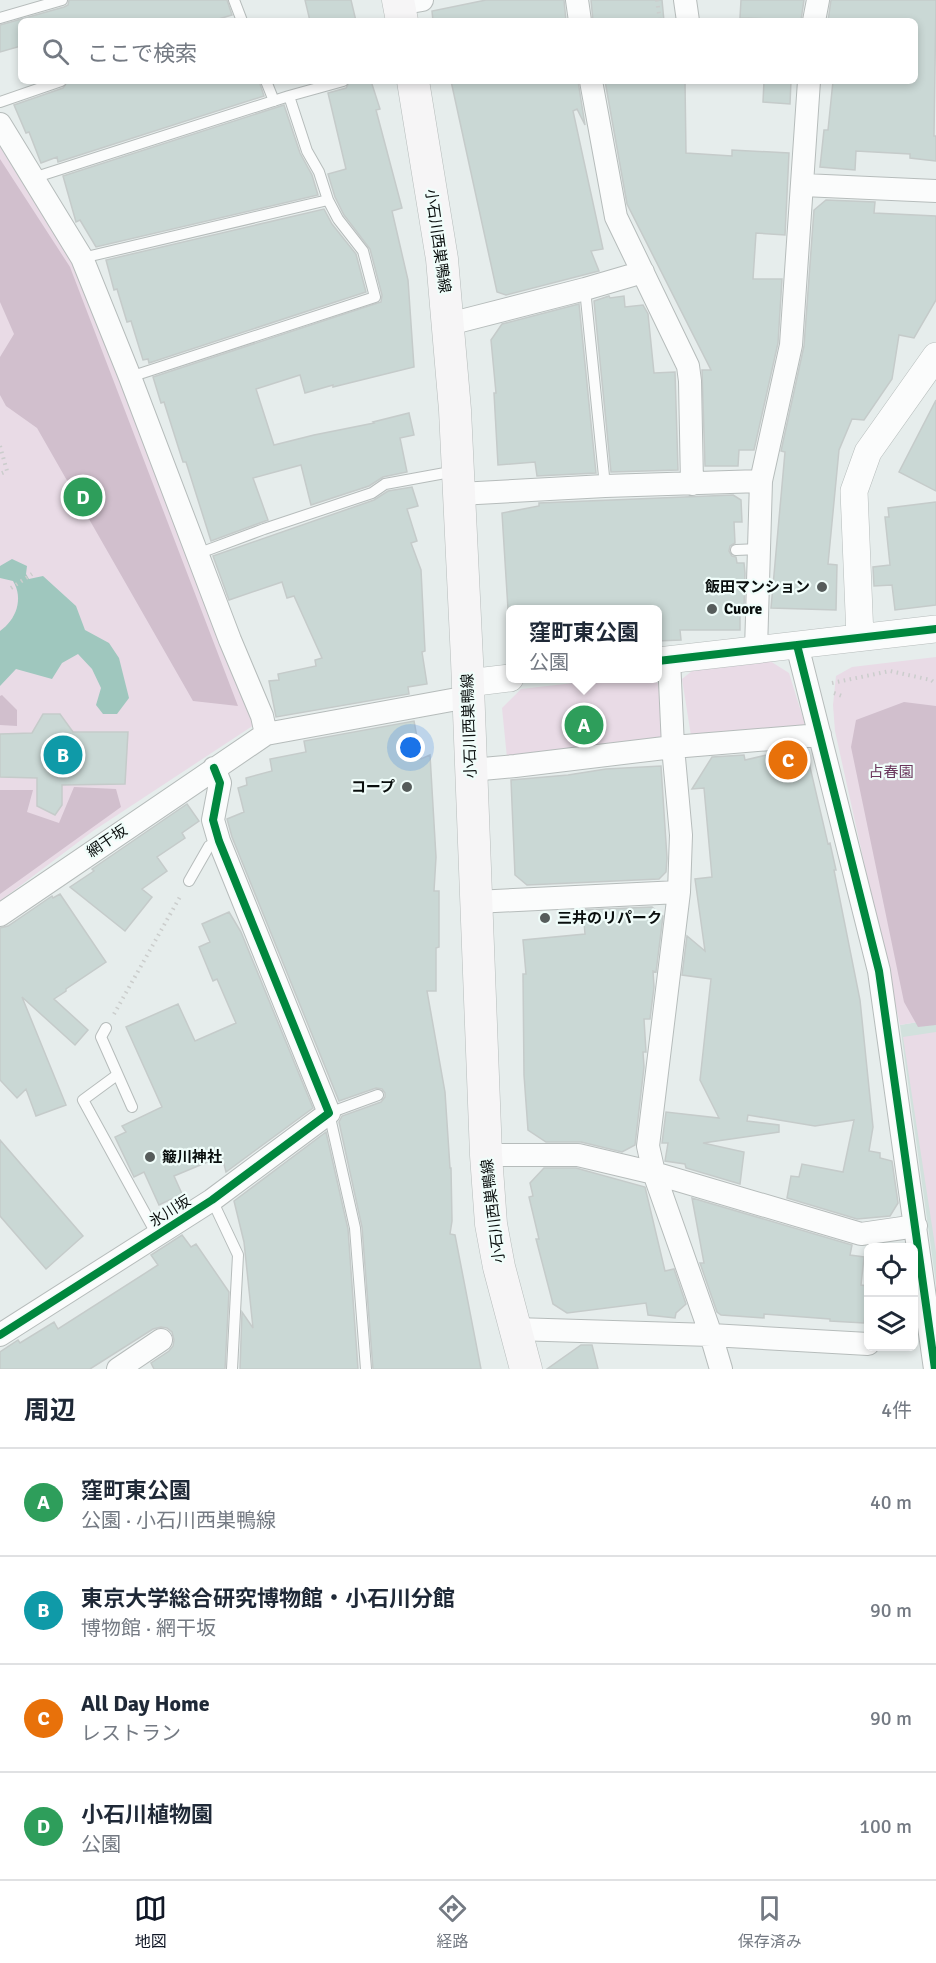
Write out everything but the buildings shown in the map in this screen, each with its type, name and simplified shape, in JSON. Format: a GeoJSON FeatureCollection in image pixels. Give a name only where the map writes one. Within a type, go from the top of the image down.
{"type":"FeatureCollection","features":[{"type":"Feature","properties":{"kind":"main road","name":"小石川西巣鴨線"},"geometry":{"type":"LineString","coordinates":[[413,84],[442,259],[448,324],[468,690],[486,1155],[498,1267],[526,1369]]}},
{"type":"Feature","properties":{"kind":"street"},"geometry":{"type":"LineString","coordinates":[[577,0],[580,18]]}},
{"type":"Feature","properties":{"kind":"street"},"geometry":{"type":"LineString","coordinates":[[685,0],[688,18]]}},
{"type":"Feature","properties":{"kind":"street"},"geometry":{"type":"LineString","coordinates":[[815,18],[818,0]]}},
{"type":"Feature","properties":{"kind":"street"},"geometry":{"type":"LineString","coordinates":[[592,84],[616,217],[688,366],[692,484]]}},
{"type":"Feature","properties":{"kind":"street"},"geometry":{"type":"LineString","coordinates":[[756,650],[761,481],[790,345],[809,84]]}},
{"type":"Feature","properties":{"kind":"street"},"geometry":{"type":"LineString","coordinates":[[0,124],[82,258],[262,716],[266,734],[468,690],[506,679]]}},
{"type":"Feature","properties":{"kind":"street"},"geometry":{"type":"LineString","coordinates":[[803,185],[936,191]]}},
{"type":"Feature","properties":{"kind":"street"},"geometry":{"type":"LineString","coordinates":[[448,324],[643,272]]}},
{"type":"Feature","properties":{"kind":"street"},"geometry":{"type":"LineString","coordinates":[[860,637],[854,491],[868,452],[936,356]]}},
{"type":"Feature","properties":{"kind":"street"},"geometry":{"type":"LineString","coordinates":[[458,482],[605,486],[761,481]]}},
{"type":"Feature","properties":{"kind":"street"},"geometry":{"type":"LineString","coordinates":[[721,1369],[654,1173],[648,1146],[679,892],[681,835],[663,660],[936,630]]}},
{"type":"Feature","properties":{"kind":"street"},"geometry":{"type":"LineString","coordinates":[[797,645],[879,971],[915,1226],[927,1354]]}},
{"type":"Feature","properties":{"kind":"street","name":"網干坂"},"geometry":{"type":"LineString","coordinates":[[0,915],[266,734]]}},
{"type":"Feature","properties":{"kind":"street"},"geometry":{"type":"LineString","coordinates":[[471,770],[673,747],[820,735]]}},
{"type":"Feature","properties":{"kind":"street"},"geometry":{"type":"LineString","coordinates":[[214,768],[220,783],[213,820],[219,841],[329,1113]]}},
{"type":"Feature","properties":{"kind":"street"},"geometry":{"type":"LineString","coordinates":[[476,902],[679,892]]}},
{"type":"Feature","properties":{"kind":"street","name":"氷川坂"},"geometry":{"type":"LineString","coordinates":[[0,1335],[212,1200],[329,1113]]}},
{"type":"Feature","properties":{"kind":"street"},"geometry":{"type":"LineString","coordinates":[[486,1155],[578,1155],[654,1173],[861,1234],[915,1226]]}},
{"type":"Feature","properties":{"kind":"street"},"geometry":{"type":"LineString","coordinates":[[515,1329],[711,1335],[864,1344]]}},
{"type":"Feature","properties":{"kind":"street"},"geometry":{"type":"LineString","coordinates":[[118,1369],[161,1340]]}},
{"type":"Feature","properties":{"kind":"lane"},"geometry":{"type":"LineString","coordinates":[[0,18],[62,0]]}},
{"type":"Feature","properties":{"kind":"lane"},"geometry":{"type":"LineString","coordinates":[[234,0],[238,18]]}},
{"type":"Feature","properties":{"kind":"lane"},"geometry":{"type":"LineString","coordinates":[[0,102],[52,84]]}},
{"type":"Feature","properties":{"kind":"lane"},"geometry":{"type":"LineString","coordinates":[[267,84],[274,101]]}},
{"type":"Feature","properties":{"kind":"lane"},"geometry":{"type":"LineString","coordinates":[[33,178],[332,84]]}},
{"type":"Feature","properties":{"kind":"lane"},"geometry":{"type":"LineString","coordinates":[[130,377],[375,297],[363,251],[338,219],[328,200],[289,96]]}},
{"type":"Feature","properties":{"kind":"lane"},"geometry":{"type":"LineString","coordinates":[[82,258],[328,200]]}},
{"type":"Feature","properties":{"kind":"lane"},"geometry":{"type":"LineString","coordinates":[[585,289],[605,486]]}},
{"type":"Feature","properties":{"kind":"lane"},"geometry":{"type":"LineString","coordinates":[[197,554],[372,493],[384,484],[458,482]]}},
{"type":"Feature","properties":{"kind":"lane"},"geometry":{"type":"LineString","coordinates":[[736,550],[759,549]]}},
{"type":"Feature","properties":{"kind":"lane"},"geometry":{"type":"LineString","coordinates":[[189,881],[209,846],[219,841]]}},
{"type":"Feature","properties":{"kind":"lane"},"geometry":{"type":"LineString","coordinates":[[106,1028],[101,1037],[132,1107]]}},
{"type":"Feature","properties":{"kind":"lane"},"geometry":{"type":"LineString","coordinates":[[117,1075],[83,1100],[157,1235]]}},
{"type":"Feature","properties":{"kind":"lane"},"geometry":{"type":"LineString","coordinates":[[366,1369],[355,1227],[329,1113],[378,1095]]}},
{"type":"Feature","properties":{"kind":"lane"},"geometry":{"type":"LineString","coordinates":[[212,1200],[238,1255],[232,1369]]}},
{"type":"Feature","properties":{"kind":"path"},"geometry":{"type":"LineString","coordinates":[[657,0],[660,18]]}},
{"type":"Feature","properties":{"kind":"path"},"geometry":{"type":"LineString","coordinates":[[0,446],[7,471],[0,474]]}},
{"type":"Feature","properties":{"kind":"path"},"geometry":{"type":"LineString","coordinates":[[11,588],[32,574]]}},
{"type":"Feature","properties":{"kind":"path"},"geometry":{"type":"LineString","coordinates":[[822,685],[890,671],[931,680],[936,684]]}},
{"type":"Feature","properties":{"kind":"path"},"geometry":{"type":"LineString","coordinates":[[106,1028],[189,881]]}},
{"type":"Feature","properties":{"kind":"shaded area"},"geometry":{"type":"Polygon","coordinates":[[[12,559],[27,566],[26,574],[29,579],[43,576],[76,606],[85,630],[109,643],[119,658],[129,698],[117,714],[103,714],[96,705],[101,688],[92,669],[78,654],[62,663],[52,679],[16,669],[0,686],[0,631],[17,609],[18,595],[13,581],[0,578],[0,566],[12,559]]]}},
{"type":"Feature","properties":{"kind":"shaded area"},"geometry":{"type":"Polygon","coordinates":[[[936,1019],[936,1284],[900,1025],[936,1019]]]}},
{"type":"Feature","properties":{"kind":"green space"},"geometry":{"type":"Polygon","coordinates":[[[0,147],[77,269],[254,725],[93,831],[0,901],[0,147]]]}},
{"type":"Feature","properties":{"kind":"green space"},"geometry":{"type":"Polygon","coordinates":[[[0,159],[70,267],[238,706],[193,701],[37,428],[6,406],[0,395],[0,357],[14,334],[0,302],[0,159]]]}},
{"type":"Feature","properties":{"kind":"green space","name":"占春園"},"geometry":{"type":"Polygon","coordinates":[[[936,657],[936,1019],[900,1025],[835,731],[833,705],[836,676],[852,667],[936,657]]]}},
{"type":"Feature","properties":{"kind":"green space"},"geometry":{"type":"Polygon","coordinates":[[[770,661],[789,673],[807,731],[692,742],[682,679],[692,671],[770,661]]]}},
{"type":"Feature","properties":{"kind":"green space"},"geometry":{"type":"Polygon","coordinates":[[[573,683],[657,683],[660,685],[665,742],[507,758],[502,708],[521,689],[573,683]]]}},
{"type":"Feature","properties":{"kind":"green space"},"geometry":{"type":"Polygon","coordinates":[[[2,695],[17,710],[17,726],[0,725],[0,696],[2,695]]]}},
{"type":"Feature","properties":{"kind":"green space","name":"占春園"},"geometry":{"type":"Polygon","coordinates":[[[904,702],[936,706],[936,1025],[918,1027],[904,1002],[851,747],[856,720],[904,702]]]}},
{"type":"Feature","properties":{"kind":"green space"},"geometry":{"type":"Polygon","coordinates":[[[74,787],[116,789],[121,807],[0,894],[0,790],[33,790],[27,812],[59,823],[74,787]]]}},
{"type":"Feature","properties":{"kind":"green space"},"geometry":{"type":"Polygon","coordinates":[[[936,1032],[936,1252],[903,1037],[936,1032]]]}},
{"type":"Feature","properties":{"kind":"cycle path"},"geometry":{"type":"LineString","coordinates":[[662,661],[936,629]]}},
{"type":"Feature","properties":{"kind":"cycle path"},"geometry":{"type":"LineString","coordinates":[[797,645],[879,971],[935,1369]]}},
{"type":"Feature","properties":{"kind":"cycle path"},"geometry":{"type":"LineString","coordinates":[[0,1335],[212,1200],[329,1113],[219,841],[213,820],[220,783],[214,768]]}},
{"type":"Feature","properties":{"kind":"place","name":"小石川植物園"},"geometry":{"type":"Point","coordinates":[83,497]}},
{"type":"Feature","properties":{"kind":"place","name":"飯田マンション"},"geometry":{"type":"Point","coordinates":[822,587]}},
{"type":"Feature","properties":{"kind":"place","name":"Cuore"},"geometry":{"type":"Point","coordinates":[712,609]}},
{"type":"Feature","properties":{"kind":"place","name":"窪町東公園"},"geometry":{"type":"Point","coordinates":[584,725]}},
{"type":"Feature","properties":{"kind":"place","name":"東京大学総合研究博物館・小石川分館"},"geometry":{"type":"Point","coordinates":[63,755]}},
{"type":"Feature","properties":{"kind":"place","name":"All Day Home"},"geometry":{"type":"Point","coordinates":[788,760]}},
{"type":"Feature","properties":{"kind":"place","name":"コープ"},"geometry":{"type":"Point","coordinates":[407,787]}},
{"type":"Feature","properties":{"kind":"place","name":"三井のリパーク"},"geometry":{"type":"Point","coordinates":[545,918]}},
{"type":"Feature","properties":{"kind":"place","name":"簸川神社"},"geometry":{"type":"Point","coordinates":[150,1157]}}]}
